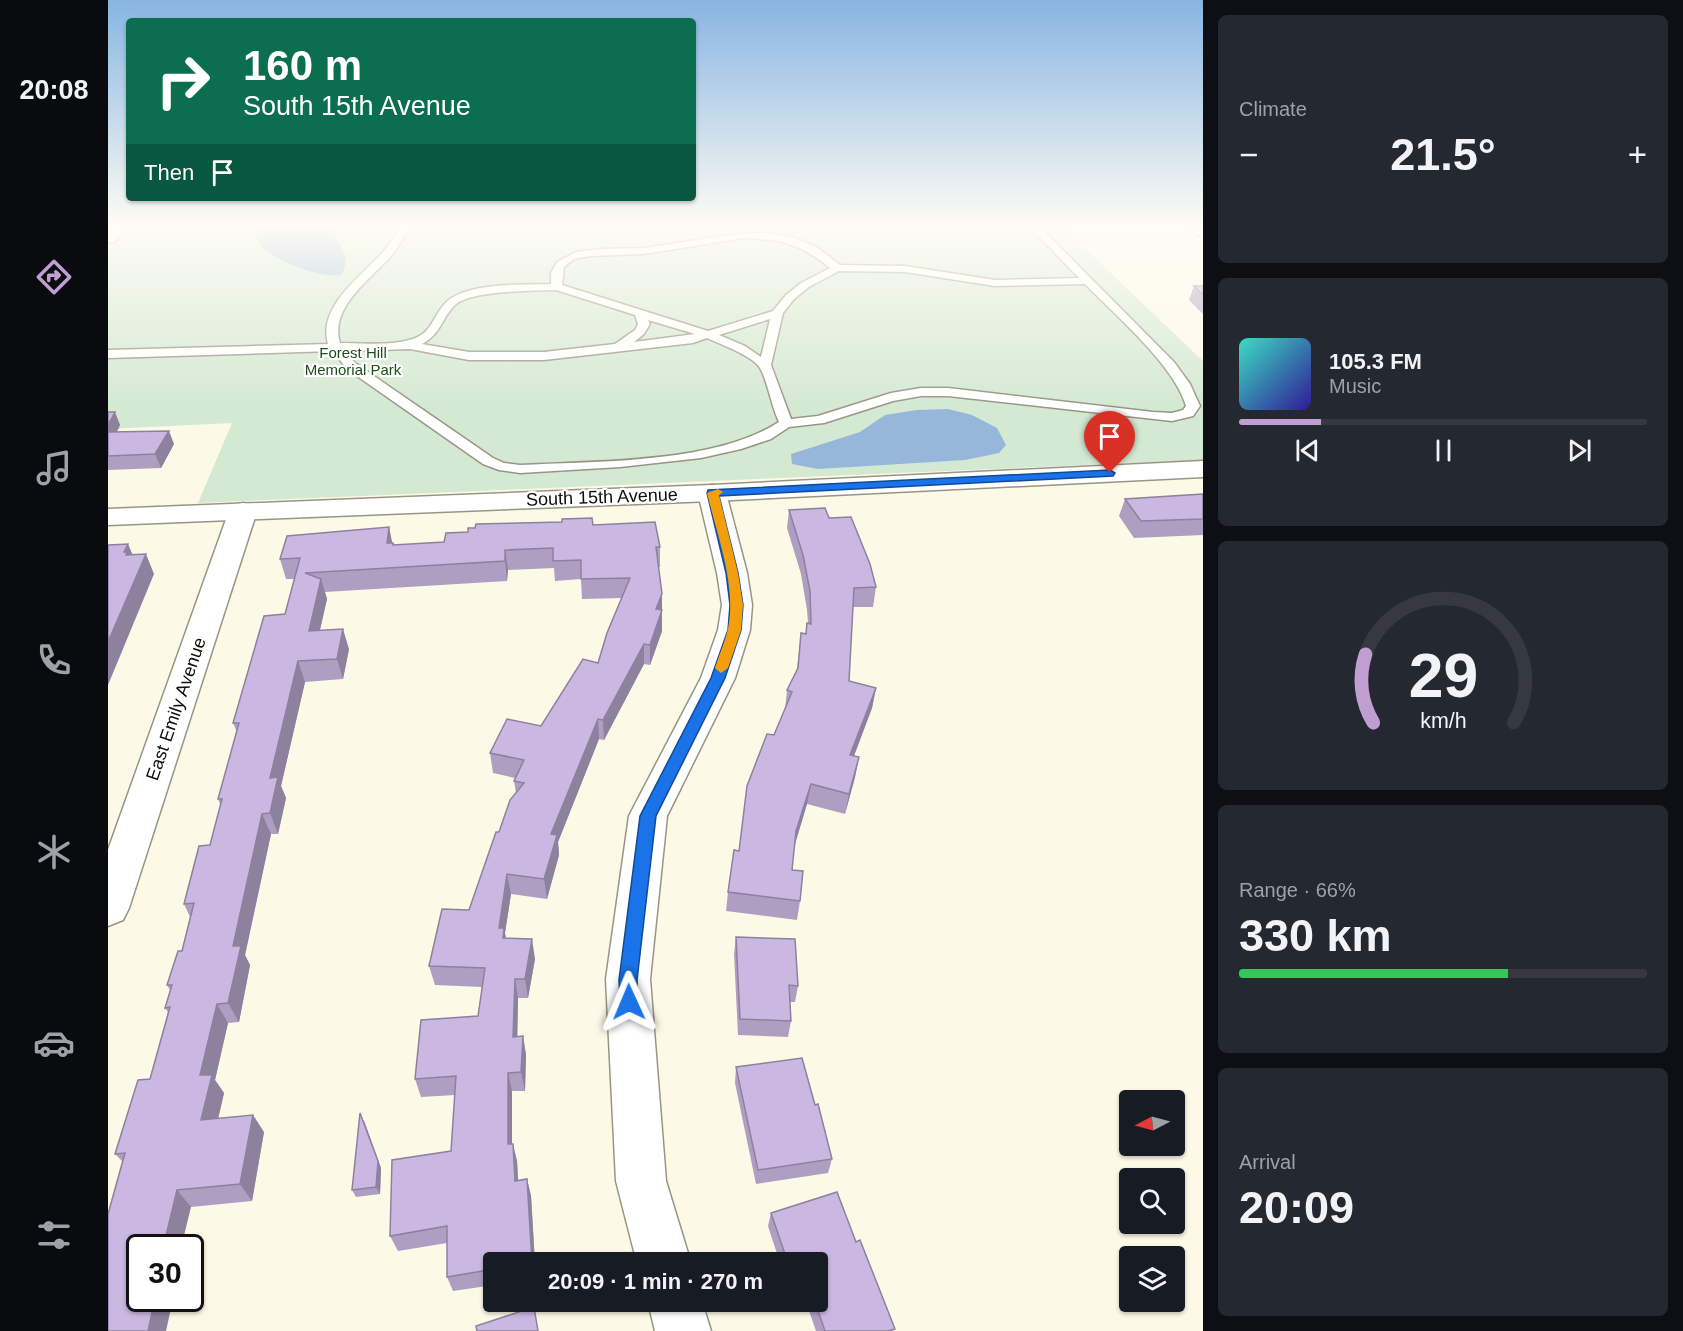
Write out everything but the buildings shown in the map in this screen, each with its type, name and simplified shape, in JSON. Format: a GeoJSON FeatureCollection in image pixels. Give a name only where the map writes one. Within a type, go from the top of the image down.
{"type":"FeatureCollection","features":[{"type":"Feature","properties":{"kind":"street","name":"South 15th Avenue"},"geometry":{"type":"LineString","coordinates":[[108,517],[712,493],[1203,469]]}},
{"type":"Feature","properties":{"kind":"street"},"geometry":{"type":"LineString","coordinates":[[661,1252],[641,1181],[628,980],[648,816],[718,678],[734,630],[737,605],[732,573],[712,493]]}},
{"type":"Feature","properties":{"kind":"street","name":"East Emily Avenue"},"geometry":{"type":"LineString","coordinates":[[108,908],[243,511]]}},
{"type":"Feature","properties":{"kind":"street"},"geometry":{"type":"LineString","coordinates":[[678,1312],[683,1331]]}},
{"type":"Feature","properties":{"kind":"lane"},"geometry":{"type":"LineString","coordinates":[[356,286],[347,295],[338,314],[332,336],[335,346],[351,366],[471,448],[487,463],[504,468],[520,469],[693,455],[762,440],[778,431],[786,423],[819,420],[891,397],[921,392],[948,392],[1152,416],[1172,417],[1188,413],[1193,406],[1185,384],[1170,364],[1094,286]]}},
{"type":"Feature","properties":{"kind":"lane"},"geometry":{"type":"LineString","coordinates":[[786,423],[777,404],[765,364],[777,313],[790,297],[804,286]]}},
{"type":"Feature","properties":{"kind":"lane"},"geometry":{"type":"LineString","coordinates":[[410,345],[429,335],[451,303],[460,297],[492,290],[557,287],[640,315],[710,335],[741,349],[765,364]]}},
{"type":"Feature","properties":{"kind":"lane"},"geometry":{"type":"LineString","coordinates":[[108,354],[410,345],[469,356],[505,358],[663,344],[710,335],[777,313]]}},
{"type":"Feature","properties":{"kind":"lane"},"geometry":{"type":"LineString","coordinates":[[616,349],[640,333],[644,324],[640,315]]}},
{"type":"Feature","properties":{"kind":"green space","name":"Forest Hill Memorial Park"},"geometry":{"type":"Polygon","coordinates":[[[108,286],[1124,286],[1203,361],[1203,460],[198,503],[232,423],[108,429],[108,286]]]}},
{"type":"Feature","properties":{"kind":"water"},"geometry":{"type":"Polygon","coordinates":[[[948,409],[972,415],[997,428],[1006,445],[999,453],[965,460],[818,469],[792,464],[791,454],[860,432],[885,415],[917,410],[948,409]]]}},
{"type":"Feature","properties":{"kind":"slow traffic"},"geometry":{"type":"LineString","coordinates":[[718,492],[712,493],[732,573],[737,605],[734,630],[721,668]]}},
{"type":"Feature","properties":{"kind":"route"},"geometry":{"type":"LineString","coordinates":[[629,1002],[628,980],[648,816],[718,678],[734,630],[737,605],[732,573],[712,493],[1110,473]]}}]}
